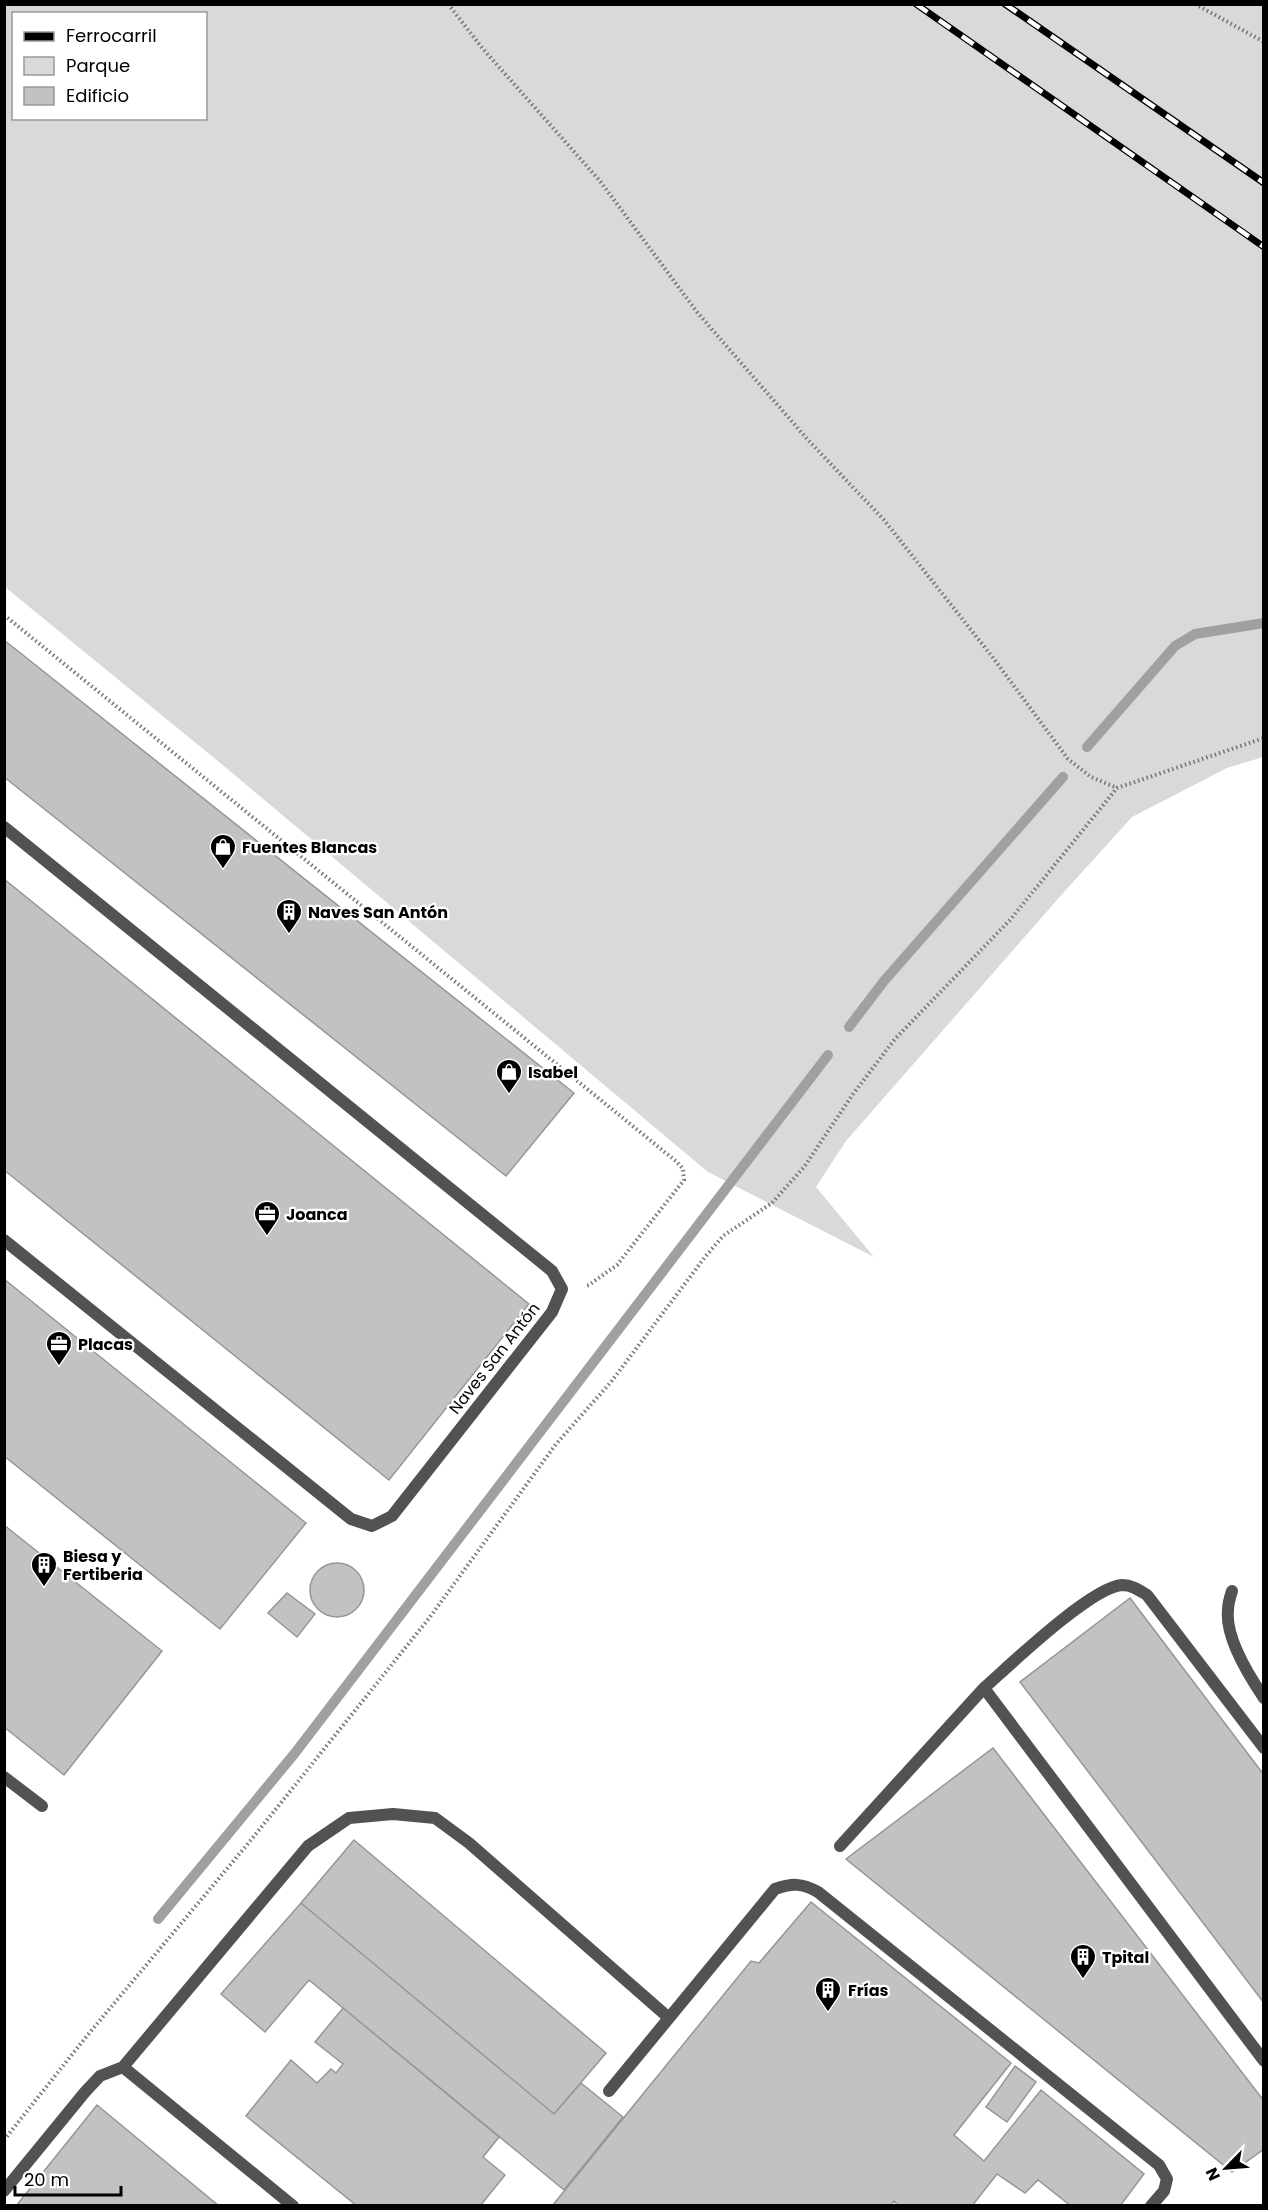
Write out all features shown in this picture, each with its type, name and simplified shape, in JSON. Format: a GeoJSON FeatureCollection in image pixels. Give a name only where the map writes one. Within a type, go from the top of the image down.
{"type":"FeatureCollection","features":[{"type":"Feature","properties":{"kind":"lane"},"geometry":{"type":"LineString","coordinates":[[4,828],[552,1271],[562,1289]]}},
{"type":"Feature","properties":{"kind":"lane","name":"Naves San Antón"},"geometry":{"type":"LineString","coordinates":[[4,1240],[351,1519],[372,1526],[392,1516],[552,1312],[562,1289]]}},
{"type":"Feature","properties":{"kind":"lane"},"geometry":{"type":"LineString","coordinates":[[840,1846],[984,1688],[1059,1622],[1106,1590],[1121,1585],[1135,1587],[1147,1595],[1263,1748]]}},
{"type":"Feature","properties":{"kind":"lane"},"geometry":{"type":"LineString","coordinates":[[1232,1591],[1227,1611],[1230,1631],[1249,1675],[1263,1698]]}},
{"type":"Feature","properties":{"kind":"lane"},"geometry":{"type":"LineString","coordinates":[[984,1688],[1263,2061]]}},
{"type":"Feature","properties":{"kind":"lane"},"geometry":{"type":"LineString","coordinates":[[4,1777],[42,1806]]}},
{"type":"Feature","properties":{"kind":"lane"},"geometry":{"type":"LineString","coordinates":[[4,2191],[84,2092],[100,2076],[123,2067],[308,1846],[349,1818],[393,1814],[435,1818],[469,1843],[669,2018]]}},
{"type":"Feature","properties":{"kind":"lane"},"geometry":{"type":"LineString","coordinates":[[609,2091],[775,1889],[792,1883],[807,1885],[1159,2165],[1167,2179],[1164,2191],[1151,2205]]}},
{"type":"Feature","properties":{"kind":"lane"},"geometry":{"type":"LineString","coordinates":[[123,2067],[293,2205]]}},
{"type":"Feature","properties":{"kind":"path"},"geometry":{"type":"LineString","coordinates":[[448,4],[483,49],[600,181],[697,312],[808,440],[884,520],[994,659],[1068,759],[1091,777],[1117,788]]}},
{"type":"Feature","properties":{"kind":"path"},"geometry":{"type":"LineString","coordinates":[[1195,4],[1263,42]]}},
{"type":"Feature","properties":{"kind":"path"},"geometry":{"type":"LineString","coordinates":[[4,615],[677,1162],[682,1169],[684,1180],[616,1265],[589,1285],[562,1289]]}},
{"type":"Feature","properties":{"kind":"path"},"geometry":{"type":"LineString","coordinates":[[4,2140],[86,2037],[251,1840],[430,1617],[556,1444],[611,1382],[705,1257],[723,1236],[772,1203],[804,1167],[853,1094],[895,1040],[1010,920],[1117,788],[1263,738]]}},
{"type":"Feature","properties":{"kind":"green space"},"geometry":{"type":"Polygon","coordinates":[[[4,5],[1263,5],[1263,757],[1227,768],[1132,817],[846,1141],[816,1187],[874,1257],[708,1172],[219,762],[5,587],[4,5]]]}},
{"type":"Feature","properties":{"kind":"building","name":"Naves San Antón"},"geometry":{"type":"Polygon","coordinates":[[[4,640],[574,1093],[506,1176],[4,777],[4,640]]]}},
{"type":"Feature","properties":{"kind":"building","name":"Joanca"},"geometry":{"type":"Polygon","coordinates":[[[4,879],[529,1304],[389,1480],[4,1170],[4,879]]]}},
{"type":"Feature","properties":{"kind":"building","name":"Placas"},"geometry":{"type":"Polygon","coordinates":[[[4,1279],[306,1523],[220,1629],[4,1456],[4,1279]]]}},
{"type":"Feature","properties":{"kind":"building","name":"Biesa y Fertiberia"},"geometry":{"type":"Polygon","coordinates":[[[4,1525],[162,1651],[64,1775],[4,1727],[4,1525]]]}},
{"type":"Feature","properties":{"kind":"building"},"geometry":{"type":"Polygon","coordinates":[[[332,1563],[342,1563],[352,1567],[360,1575],[364,1590],[360,1605],[352,1613],[342,1617],[332,1617],[322,1613],[314,1605],[310,1595],[310,1585],[314,1575],[322,1567],[332,1563]]]}},
{"type":"Feature","properties":{"kind":"building"},"geometry":{"type":"Polygon","coordinates":[[[287,1593],[315,1614],[297,1637],[268,1613],[287,1593]]]}},
{"type":"Feature","properties":{"kind":"building"},"geometry":{"type":"Polygon","coordinates":[[[1130,1598],[1264,1775],[1264,2003],[1020,1682],[1130,1598]]]}},
{"type":"Feature","properties":{"kind":"building","name":"Tpital"},"geometry":{"type":"Polygon","coordinates":[[[993,1748],[1264,2101],[1264,2149],[1232,2172],[846,1859],[993,1748]]]}},
{"type":"Feature","properties":{"kind":"building"},"geometry":{"type":"Polygon","coordinates":[[[354,1840],[606,2053],[554,2114],[301,1903],[354,1840]]]}},
{"type":"Feature","properties":{"kind":"building","name":"Frías"},"geometry":{"type":"Polygon","coordinates":[[[811,1902],[1011,2063],[954,2135],[984,2161],[1041,2090],[1144,2174],[1120,2206],[1071,2206],[1038,2180],[1025,2193],[997,2174],[972,2206],[899,2206],[894,2201],[890,2206],[552,2206],[751,1961],[759,1963],[811,1902]]]}},
{"type":"Feature","properties":{"kind":"building"},"geometry":{"type":"Polygon","coordinates":[[[301,1903],[554,2114],[581,2083],[623,2117],[564,2190],[309,1980],[265,2032],[221,1994],[301,1903]]]}},
{"type":"Feature","properties":{"kind":"building"},"geometry":{"type":"Polygon","coordinates":[[[343,2008],[499,2137],[483,2157],[505,2175],[480,2206],[357,2206],[246,2116],[291,2060],[317,2083],[331,2069],[336,2073],[343,2064],[315,2042],[343,2008]]]}},
{"type":"Feature","properties":{"kind":"building"},"geometry":{"type":"Polygon","coordinates":[[[1015,2066],[1036,2082],[1007,2122],[986,2107],[1015,2066]]]}},
{"type":"Feature","properties":{"kind":"building"},"geometry":{"type":"Polygon","coordinates":[[[97,2105],[219,2206],[16,2206],[97,2105]]]}},
{"type":"Feature","properties":{"kind":"waterway"},"geometry":{"type":"LineString","coordinates":[[1087,747],[1175,646],[1195,634],[1264,623]]}},
{"type":"Feature","properties":{"kind":"waterway"},"geometry":{"type":"LineString","coordinates":[[849,1027],[884,981],[1063,777]]}},
{"type":"Feature","properties":{"kind":"waterway"},"geometry":{"type":"LineString","coordinates":[[158,1919],[295,1753],[828,1055]]}},
{"type":"Feature","properties":{"kind":"railway"},"geometry":{"type":"LineString","coordinates":[[916,4],[1264,247]]}},
{"type":"Feature","properties":{"kind":"railway"},"geometry":{"type":"LineString","coordinates":[[1005,4],[1264,183]]}},
{"type":"Feature","properties":{"kind":"place","name":"Fuentes Blancas"},"geometry":{"type":"Point","coordinates":[223,870]}},
{"type":"Feature","properties":{"kind":"place","name":"Naves San Antón"},"geometry":{"type":"Point","coordinates":[289,935]}},
{"type":"Feature","properties":{"kind":"place","name":"Isabel"},"geometry":{"type":"Point","coordinates":[509,1095]}},
{"type":"Feature","properties":{"kind":"place","name":"Joanca"},"geometry":{"type":"Point","coordinates":[267,1237]}},
{"type":"Feature","properties":{"kind":"place","name":"Placas"},"geometry":{"type":"Point","coordinates":[59,1367]}},
{"type":"Feature","properties":{"kind":"place","name":"Biesa y Fertiberia"},"geometry":{"type":"Point","coordinates":[44,1588]}},
{"type":"Feature","properties":{"kind":"place","name":"Tpital"},"geometry":{"type":"Point","coordinates":[1083,1980]}},
{"type":"Feature","properties":{"kind":"place","name":"Frías"},"geometry":{"type":"Point","coordinates":[828,2013]}}]}
